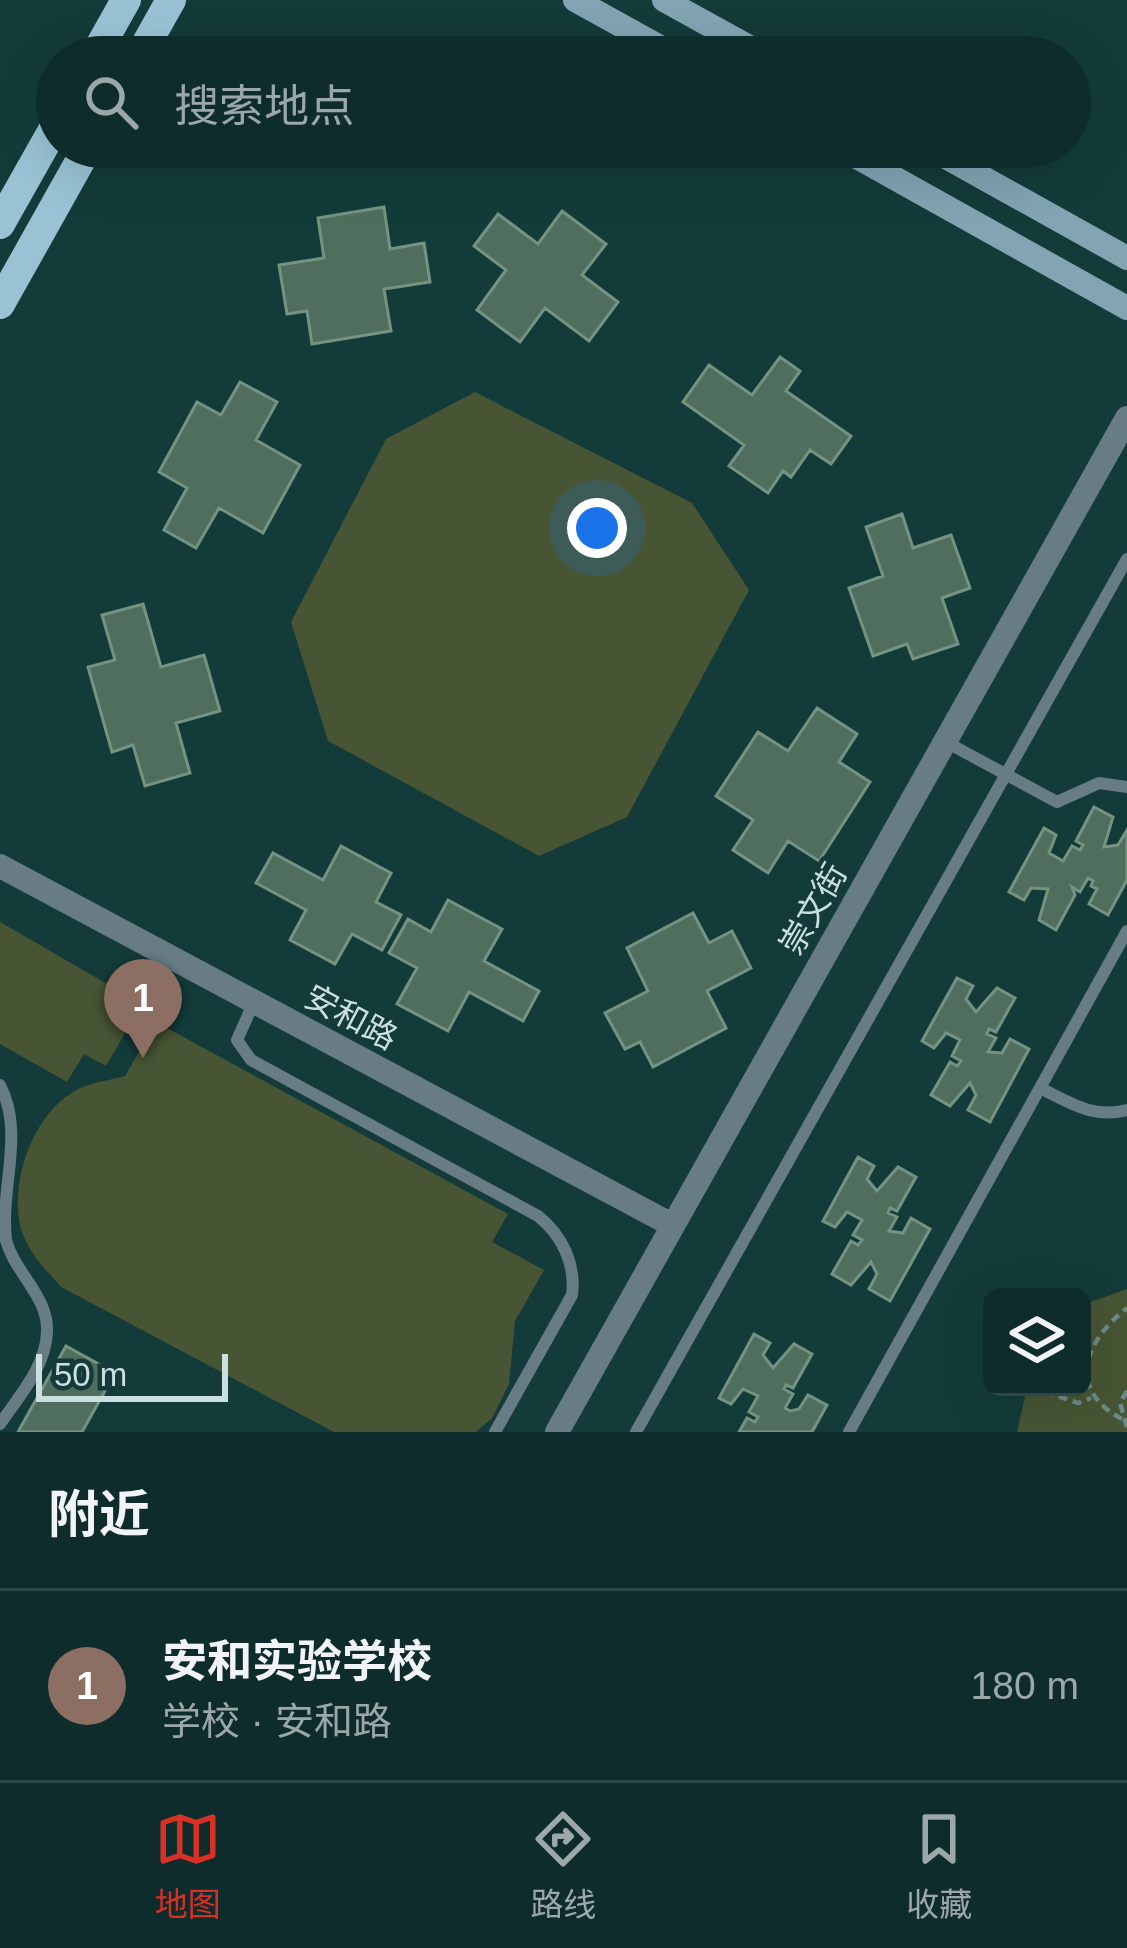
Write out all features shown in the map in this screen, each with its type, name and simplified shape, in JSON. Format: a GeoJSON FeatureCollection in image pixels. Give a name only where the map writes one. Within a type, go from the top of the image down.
{"type":"FeatureCollection","features":[{"type":"Feature","properties":{"kind":"main road"},"geometry":{"type":"LineString","coordinates":[[106,36],[126,0]]}},
{"type":"Feature","properties":{"kind":"main road"},"geometry":{"type":"LineString","coordinates":[[151,36],[171,0]]}},
{"type":"Feature","properties":{"kind":"main road"},"geometry":{"type":"LineString","coordinates":[[575,0],[640,36]]}},
{"type":"Feature","properties":{"kind":"main road"},"geometry":{"type":"LineString","coordinates":[[664,0],[728,36]]}},
{"type":"Feature","properties":{"kind":"main road"},"geometry":{"type":"LineString","coordinates":[[0,224],[36,160]]}},
{"type":"Feature","properties":{"kind":"main road"},"geometry":{"type":"LineString","coordinates":[[0,304],[76,168]]}},
{"type":"Feature","properties":{"kind":"main road"},"geometry":{"type":"LineString","coordinates":[[877,168],[1127,308]]}},
{"type":"Feature","properties":{"kind":"main road"},"geometry":{"type":"LineString","coordinates":[[966,168],[1127,258]]}},
{"type":"Feature","properties":{"kind":"street","name":"崇文街"},"geometry":{"type":"LineString","coordinates":[[556,1432],[1127,418]]}},
{"type":"Feature","properties":{"kind":"street","name":"安和路"},"geometry":{"type":"LineString","coordinates":[[0,866],[672,1226]]}},
{"type":"Feature","properties":{"kind":"lane"},"geometry":{"type":"LineString","coordinates":[[636,1432],[1127,559]]}},
{"type":"Feature","properties":{"kind":"lane"},"geometry":{"type":"LineString","coordinates":[[946,742],[1058,802],[1099,783],[1127,787]]}},
{"type":"Feature","properties":{"kind":"lane"},"geometry":{"type":"LineString","coordinates":[[849,1432],[1127,931]]}},
{"type":"Feature","properties":{"kind":"lane"},"geometry":{"type":"LineString","coordinates":[[254,1002],[237,1040],[251,1060],[538,1216],[560,1236],[574,1279],[572,1295],[495,1432]]}},
{"type":"Feature","properties":{"kind":"lane"},"geometry":{"type":"LineString","coordinates":[[0,1084],[13,1127],[2,1161],[6,1243],[46,1311],[47,1334],[41,1361],[0,1424]]}},
{"type":"Feature","properties":{"kind":"lane"},"geometry":{"type":"LineString","coordinates":[[1040,1088],[1085,1111],[1105,1116],[1127,1110]]}},
{"type":"Feature","properties":{"kind":"path"},"geometry":{"type":"LineString","coordinates":[[1127,1308],[1098,1339],[1086,1385],[1091,1398],[1127,1426]]}},
{"type":"Feature","properties":{"kind":"path"},"geometry":{"type":"LineString","coordinates":[[1122,1419],[1120,1402],[1127,1391]]}},
{"type":"Feature","properties":{"kind":"path"},"geometry":{"type":"LineString","coordinates":[[1057,1396],[1078,1403],[1091,1398]]}},
{"type":"Feature","properties":{"kind":"green space"},"geometry":{"type":"Polygon","coordinates":[[[475,392],[692,503],[749,590],[627,817],[539,856],[328,741],[291,622],[386,439],[475,392]]]}},
{"type":"Feature","properties":{"kind":"green space"},"geometry":{"type":"Polygon","coordinates":[[[0,922],[142,1004],[106,1066],[84,1054],[67,1082],[0,1044],[0,922]]]}},
{"type":"Feature","properties":{"kind":"green space"},"geometry":{"type":"Polygon","coordinates":[[[156,1022],[508,1214],[492,1242],[544,1270],[515,1321],[509,1384],[492,1418],[476,1432],[334,1432],[61,1287],[37,1259],[23,1234],[18,1206],[29,1147],[64,1098],[80,1088],[125,1076],[156,1022]]]}},
{"type":"Feature","properties":{"kind":"green space"},"geometry":{"type":"Polygon","coordinates":[[[1127,1289],[1127,1432],[1017,1432],[1025,1396],[1091,1396],[1091,1302],[1127,1289]]]}},
{"type":"Feature","properties":{"kind":"building"},"geometry":{"type":"Polygon","coordinates":[[[384,207],[390,249],[424,243],[430,282],[384,289],[391,331],[312,344],[307,311],[287,314],[279,265],[324,258],[318,218],[384,207]]]}},
{"type":"Feature","properties":{"kind":"building"},"geometry":{"type":"Polygon","coordinates":[[[562,211],[606,244],[582,275],[618,302],[589,341],[545,308],[520,342],[477,310],[506,270],[474,246],[498,214],[538,244],[562,211]]]}},
{"type":"Feature","properties":{"kind":"building"},"geometry":{"type":"Polygon","coordinates":[[[780,357],[800,371],[786,391],[851,436],[831,464],[810,450],[791,477],[783,471],[768,493],[729,466],[744,445],[683,402],[709,365],[752,395],[780,357]]]}},
{"type":"Feature","properties":{"kind":"building"},"geometry":{"type":"Polygon","coordinates":[[[240,382],[277,402],[256,440],[300,465],[263,533],[219,508],[196,548],[164,530],[187,488],[159,472],[197,402],[221,415],[240,382]]]}},
{"type":"Feature","properties":{"kind":"building"},"geometry":{"type":"Polygon","coordinates":[[[902,514],[913,548],[951,535],[970,588],[942,598],[958,644],[913,659],[907,644],[873,656],[849,588],[883,576],[866,527],[902,514]]]}},
{"type":"Feature","properties":{"kind":"building"},"geometry":{"type":"Polygon","coordinates":[[[143,604],[161,667],[204,655],[220,711],[176,723],[190,773],[145,786],[133,745],[112,752],[88,667],[115,660],[102,615],[143,604]]]}},
{"type":"Feature","properties":{"kind":"building"},"geometry":{"type":"Polygon","coordinates":[[[817,708],[857,734],[839,762],[870,782],[819,861],[788,841],[768,873],[733,850],[753,820],[716,796],[758,732],[788,751],[817,708]]]}},
{"type":"Feature","properties":{"kind":"building"},"geometry":{"type":"Polygon","coordinates":[[[1094,807],[1113,817],[1104,847],[1118,845],[1127,830],[1127,880],[1108,915],[1089,904],[1097,889],[1091,886],[1093,881],[1088,878],[1080,892],[1072,887],[1075,895],[1056,930],[1039,920],[1048,889],[1031,888],[1024,900],[1009,892],[1044,828],[1056,835],[1049,853],[1063,861],[1072,846],[1080,850],[1083,845],[1076,841],[1094,807]]]}},
{"type":"Feature","properties":{"kind":"building"},"geometry":{"type":"Polygon","coordinates":[[[341,846],[391,873],[376,902],[401,915],[382,950],[352,934],[335,964],[290,940],[306,910],[256,883],[273,853],[323,880],[341,846]]]}},
{"type":"Feature","properties":{"kind":"building"},"geometry":{"type":"Polygon","coordinates":[[[448,900],[502,929],[484,961],[539,991],[523,1021],[469,992],[448,1031],[397,1004],[417,968],[389,953],[408,919],[431,932],[448,900]]]}},
{"type":"Feature","properties":{"kind":"building"},"geometry":{"type":"Polygon","coordinates":[[[693,913],[709,943],[732,931],[751,968],[707,991],[726,1028],[653,1067],[640,1042],[625,1049],[605,1013],[648,991],[627,948],[693,913]]]}},
{"type":"Feature","properties":{"kind":"building"},"geometry":{"type":"Polygon","coordinates":[[[957,978],[973,986],[966,999],[976,1012],[997,988],[1015,998],[996,1032],[989,1029],[987,1034],[996,1038],[988,1052],[1002,1053],[1010,1039],[1029,1049],[990,1122],[968,1110],[976,1095],[970,1083],[950,1106],[931,1095],[950,1062],[957,1066],[961,1061],[952,1056],[960,1040],[946,1033],[934,1048],[922,1041],[957,978]]]}},
{"type":"Feature","properties":{"kind":"building"},"geometry":{"type":"Polygon","coordinates":[[[858,1157],[874,1166],[867,1179],[877,1191],[898,1167],[916,1177],[897,1211],[890,1208],[888,1213],[897,1217],[889,1231],[903,1233],[911,1218],[930,1229],[890,1301],[869,1289],[877,1274],[871,1262],[851,1285],[832,1274],[851,1241],[858,1245],[862,1240],[853,1235],[862,1220],[847,1212],[835,1227],[823,1221],[858,1157]]]}},
{"type":"Feature","properties":{"kind":"building"},"geometry":{"type":"Polygon","coordinates":[[[754,1334],[770,1343],[763,1355],[773,1368],[794,1344],[812,1354],[793,1388],[786,1385],[784,1389],[793,1394],[785,1408],[790,1411],[799,1409],[808,1395],[827,1405],[812,1432],[739,1432],[747,1418],[755,1422],[758,1417],[749,1412],[758,1396],[743,1389],[731,1404],[719,1398],[754,1334]]]}},
{"type":"Feature","properties":{"kind":"building"},"geometry":{"type":"Polygon","coordinates":[[[66,1346],[115,1373],[82,1432],[18,1432],[66,1346]]]}},
{"type":"Feature","properties":{"kind":"place","name":"安和实验学校"},"geometry":{"type":"Point","coordinates":[143,1058]}}]}
